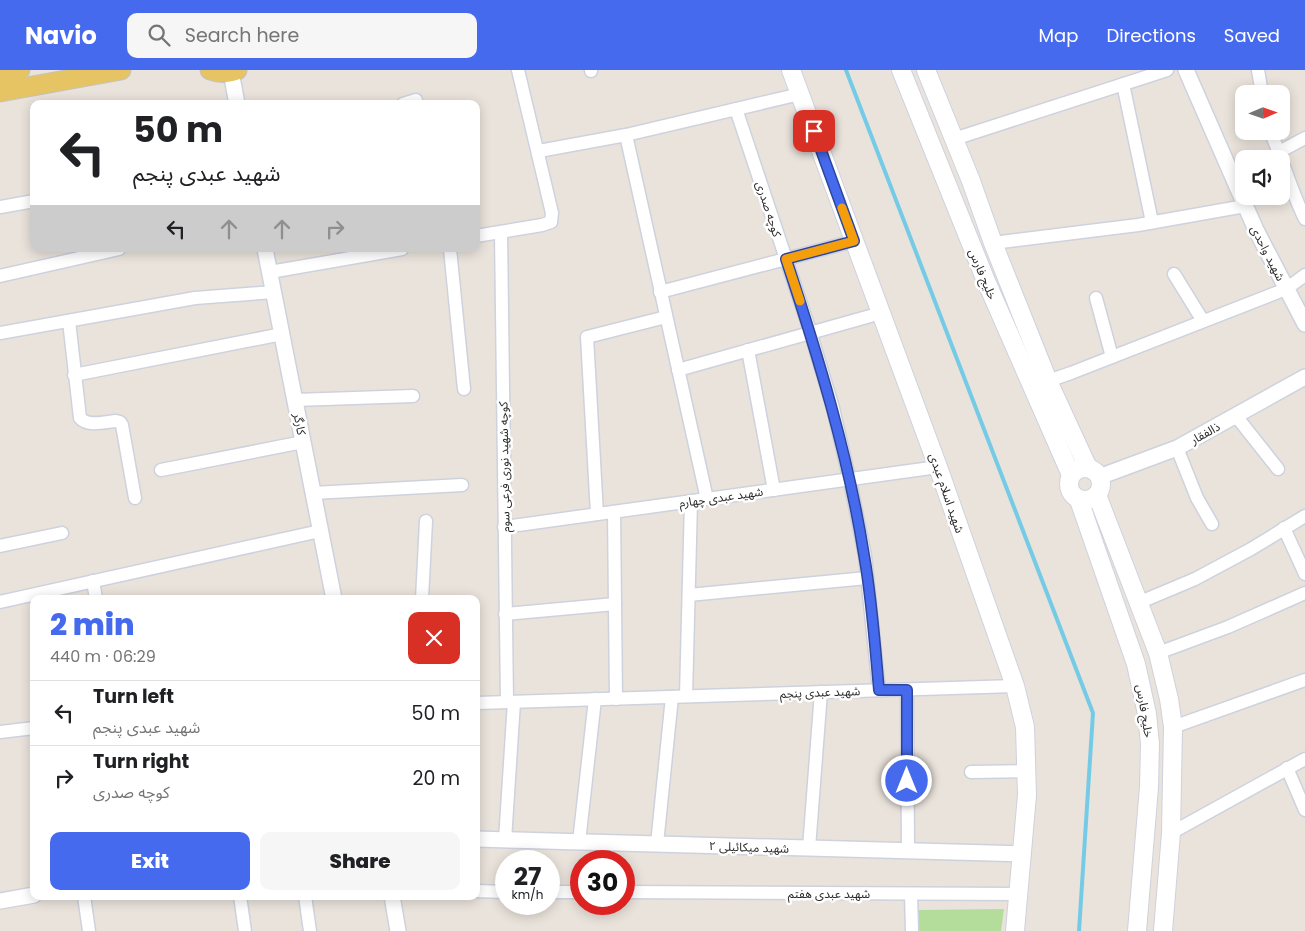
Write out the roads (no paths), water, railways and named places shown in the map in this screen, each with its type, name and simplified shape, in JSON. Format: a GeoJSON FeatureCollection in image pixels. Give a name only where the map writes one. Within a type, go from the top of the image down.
{"type":"FeatureCollection","features":[{"type":"Feature","properties":{"kind":"main road"},"geometry":{"type":"LineString","coordinates":[[0,74],[20,70]]}},
{"type":"Feature","properties":{"kind":"main road"},"geometry":{"type":"LineString","coordinates":[[0,92],[121,70]]}},
{"type":"Feature","properties":{"kind":"main road"},"geometry":{"type":"LineString","coordinates":[[210,70],[221,73],[234,71]]}},
{"type":"Feature","properties":{"kind":"main road","name":"شهید اسلام عبدی"},"geometry":{"type":"LineString","coordinates":[[791,70],[938,467],[1015,686],[1025,727],[1027,795],[1015,931]]}},
{"type":"Feature","properties":{"kind":"main road","name":"خلیج فارس"},"geometry":{"type":"LineString","coordinates":[[901,70],[986,281],[1071,475]]}},
{"type":"Feature","properties":{"kind":"main road","name":"خلیج فارس"},"geometry":{"type":"LineString","coordinates":[[926,70],[1048,380],[1094,473]]}},
{"type":"Feature","properties":{"kind":"main road"},"geometry":{"type":"LineString","coordinates":[[1078,469],[1094,473],[1101,486],[1097,495],[1089,500],[1079,500],[1069,490],[1068,485],[1071,475],[1078,469]]}},
{"type":"Feature","properties":{"kind":"main road"},"geometry":{"type":"LineString","coordinates":[[1097,495],[1158,653],[1173,727],[1171,833],[1163,931]]}},
{"type":"Feature","properties":{"kind":"main road","name":"خلیج فارس"},"geometry":{"type":"LineString","coordinates":[[1079,500],[1136,664],[1147,714],[1150,744],[1149,787],[1137,931]]}},
{"type":"Feature","properties":{"kind":"street"},"geometry":{"type":"LineString","coordinates":[[480,235],[551,222],[552,213],[518,70]]}},
{"type":"Feature","properties":{"kind":"street"},"geometry":{"type":"LineString","coordinates":[[954,139],[1167,70]]}},
{"type":"Feature","properties":{"kind":"street","name":"شهید واحدی"},"geometry":{"type":"LineString","coordinates":[[1186,70],[1245,206],[1305,324]]}},
{"type":"Feature","properties":{"kind":"street"},"geometry":{"type":"LineString","coordinates":[[1258,70],[1260,85]]}},
{"type":"Feature","properties":{"kind":"street"},"geometry":{"type":"LineString","coordinates":[[234,71],[237,100]]}},
{"type":"Feature","properties":{"kind":"street"},"geometry":{"type":"LineString","coordinates":[[1123,84],[1152,222]]}},
{"type":"Feature","properties":{"kind":"street"},"geometry":{"type":"LineString","coordinates":[[538,151],[626,135],[800,94]]}},
{"type":"Feature","properties":{"kind":"street","name":"کوچه صدری"},"geometry":{"type":"LineString","coordinates":[[736,110],[833,408],[850,479],[865,556],[879,690]]}},
{"type":"Feature","properties":{"kind":"street"},"geometry":{"type":"LineString","coordinates":[[626,135],[707,499]]}},
{"type":"Feature","properties":{"kind":"street"},"geometry":{"type":"LineString","coordinates":[[1283,150],[1305,138]]}},
{"type":"Feature","properties":{"kind":"street"},"geometry":{"type":"LineString","coordinates":[[1290,187],[1305,220]]}},
{"type":"Feature","properties":{"kind":"street"},"geometry":{"type":"LineString","coordinates":[[0,207],[30,202]]}},
{"type":"Feature","properties":{"kind":"street"},"geometry":{"type":"LineString","coordinates":[[993,243],[1152,222],[1245,206]]}},
{"type":"Feature","properties":{"kind":"street","name":"کوچه شهید نوری فرعی سوم"},"geometry":{"type":"LineString","coordinates":[[500,232],[504,527],[510,702],[505,840]]}},
{"type":"Feature","properties":{"kind":"street"},"geometry":{"type":"LineString","coordinates":[[660,292],[854,241]]}},
{"type":"Feature","properties":{"kind":"street"},"geometry":{"type":"LineString","coordinates":[[0,276],[106,252]]}},
{"type":"Feature","properties":{"kind":"street","name":"کارگر"},"geometry":{"type":"LineString","coordinates":[[266,252],[333,595]]}},
{"type":"Feature","properties":{"kind":"street"},"geometry":{"type":"LineString","coordinates":[[270,272],[385,252]]}},
{"type":"Feature","properties":{"kind":"street"},"geometry":{"type":"LineString","coordinates":[[450,252],[464,389]]}},
{"type":"Feature","properties":{"kind":"street"},"geometry":{"type":"LineString","coordinates":[[1174,274],[1204,321]]}},
{"type":"Feature","properties":{"kind":"street"},"geometry":{"type":"LineString","coordinates":[[1048,380],[1286,289],[1305,276]]}},
{"type":"Feature","properties":{"kind":"street"},"geometry":{"type":"LineString","coordinates":[[0,333],[196,298],[274,292]]}},
{"type":"Feature","properties":{"kind":"street"},"geometry":{"type":"LineString","coordinates":[[1096,298],[1112,357]]}},
{"type":"Feature","properties":{"kind":"street"},"geometry":{"type":"LineString","coordinates":[[678,370],[881,313]]}},
{"type":"Feature","properties":{"kind":"street"},"geometry":{"type":"LineString","coordinates":[[597,514],[587,336],[666,317]]}},
{"type":"Feature","properties":{"kind":"street"},"geometry":{"type":"LineString","coordinates":[[68,321],[80,418],[89,424],[116,421],[122,425],[135,498]]}},
{"type":"Feature","properties":{"kind":"street"},"geometry":{"type":"LineString","coordinates":[[74,375],[282,334]]}},
{"type":"Feature","properties":{"kind":"street"},"geometry":{"type":"LineString","coordinates":[[748,350],[774,490]]}},
{"type":"Feature","properties":{"kind":"street","name":"ذالفقار"},"geometry":{"type":"LineString","coordinates":[[1094,473],[1177,448],[1305,377]]}},
{"type":"Feature","properties":{"kind":"street"},"geometry":{"type":"LineString","coordinates":[[295,400],[412,396]]}},
{"type":"Feature","properties":{"kind":"street"},"geometry":{"type":"LineString","coordinates":[[1236,416],[1278,469]]}},
{"type":"Feature","properties":{"kind":"street"},"geometry":{"type":"LineString","coordinates":[[161,470],[303,442]]}},
{"type":"Feature","properties":{"kind":"street"},"geometry":{"type":"LineString","coordinates":[[1177,448],[1197,498],[1212,524]]}},
{"type":"Feature","properties":{"kind":"street","name":"شهید عبدی چهارم"},"geometry":{"type":"LineString","coordinates":[[504,527],[938,467]]}},
{"type":"Feature","properties":{"kind":"street"},"geometry":{"type":"LineString","coordinates":[[313,493],[462,484]]}},
{"type":"Feature","properties":{"kind":"street"},"geometry":{"type":"LineString","coordinates":[[686,696],[691,501]]}},
{"type":"Feature","properties":{"kind":"street"},"geometry":{"type":"LineString","coordinates":[[614,512],[616,699]]}},
{"type":"Feature","properties":{"kind":"street"},"geometry":{"type":"LineString","coordinates":[[1138,603],[1195,579],[1305,516]]}},
{"type":"Feature","properties":{"kind":"street"},"geometry":{"type":"LineString","coordinates":[[422,595],[426,521]]}},
{"type":"Feature","properties":{"kind":"street"},"geometry":{"type":"LineString","coordinates":[[1284,528],[1305,574]]}},
{"type":"Feature","properties":{"kind":"street"},"geometry":{"type":"LineString","coordinates":[[31,595],[320,531]]}},
{"type":"Feature","properties":{"kind":"street"},"geometry":{"type":"LineString","coordinates":[[0,546],[62,533]]}},
{"type":"Feature","properties":{"kind":"street"},"geometry":{"type":"LineString","coordinates":[[689,596],[867,578]]}},
{"type":"Feature","properties":{"kind":"street"},"geometry":{"type":"LineString","coordinates":[[94,581],[96,595]]}},
{"type":"Feature","properties":{"kind":"street"},"geometry":{"type":"LineString","coordinates":[[1158,653],[1228,627],[1305,593]]}},
{"type":"Feature","properties":{"kind":"street"},"geometry":{"type":"LineString","coordinates":[[0,602],[30,595]]}},
{"type":"Feature","properties":{"kind":"street"},"geometry":{"type":"LineString","coordinates":[[506,614],[615,604]]}},
{"type":"Feature","properties":{"kind":"street"},"geometry":{"type":"LineString","coordinates":[[1173,727],[1305,680]]}},
{"type":"Feature","properties":{"kind":"street","name":"شهید عبدی پنجم"},"geometry":{"type":"LineString","coordinates":[[480,703],[1015,686]]}},
{"type":"Feature","properties":{"kind":"street"},"geometry":{"type":"LineString","coordinates":[[907,690],[908,851]]}},
{"type":"Feature","properties":{"kind":"street"},"geometry":{"type":"LineString","coordinates":[[809,848],[821,692]]}},
{"type":"Feature","properties":{"kind":"street"},"geometry":{"type":"LineString","coordinates":[[657,844],[672,697]]}},
{"type":"Feature","properties":{"kind":"street"},"geometry":{"type":"LineString","coordinates":[[580,842],[595,699]]}},
{"type":"Feature","properties":{"kind":"street"},"geometry":{"type":"LineString","coordinates":[[0,732],[30,728]]}},
{"type":"Feature","properties":{"kind":"street"},"geometry":{"type":"LineString","coordinates":[[1171,833],[1305,758]]}},
{"type":"Feature","properties":{"kind":"street"},"geometry":{"type":"LineString","coordinates":[[1287,768],[1305,810]]}},
{"type":"Feature","properties":{"kind":"street"},"geometry":{"type":"LineString","coordinates":[[971,772],[1026,771]]}},
{"type":"Feature","properties":{"kind":"street","name":"شهید میکائیلی ۲"},"geometry":{"type":"LineString","coordinates":[[480,839],[1023,854]]}},
{"type":"Feature","properties":{"kind":"street"},"geometry":{"type":"LineString","coordinates":[[480,891],[495,892]]}},
{"type":"Feature","properties":{"kind":"street","name":"شهید عبدی هفتم"},"geometry":{"type":"LineString","coordinates":[[635,892],[1019,894]]}},
{"type":"Feature","properties":{"kind":"street"},"geometry":{"type":"LineString","coordinates":[[911,894],[912,931]]}},
{"type":"Feature","properties":{"kind":"street"},"geometry":{"type":"LineString","coordinates":[[0,901],[30,896]]}},
{"type":"Feature","properties":{"kind":"street"},"geometry":{"type":"LineString","coordinates":[[85,900],[89,931]]}},
{"type":"Feature","properties":{"kind":"street"},"geometry":{"type":"LineString","coordinates":[[241,900],[245,931]]}},
{"type":"Feature","properties":{"kind":"street"},"geometry":{"type":"LineString","coordinates":[[306,900],[310,931]]}},
{"type":"Feature","properties":{"kind":"street"},"geometry":{"type":"LineString","coordinates":[[393,900],[398,931]]}},
{"type":"Feature","properties":{"kind":"waterway"},"geometry":{"type":"LineString","coordinates":[[846,70],[1093,713],[1079,931]]}}]}
